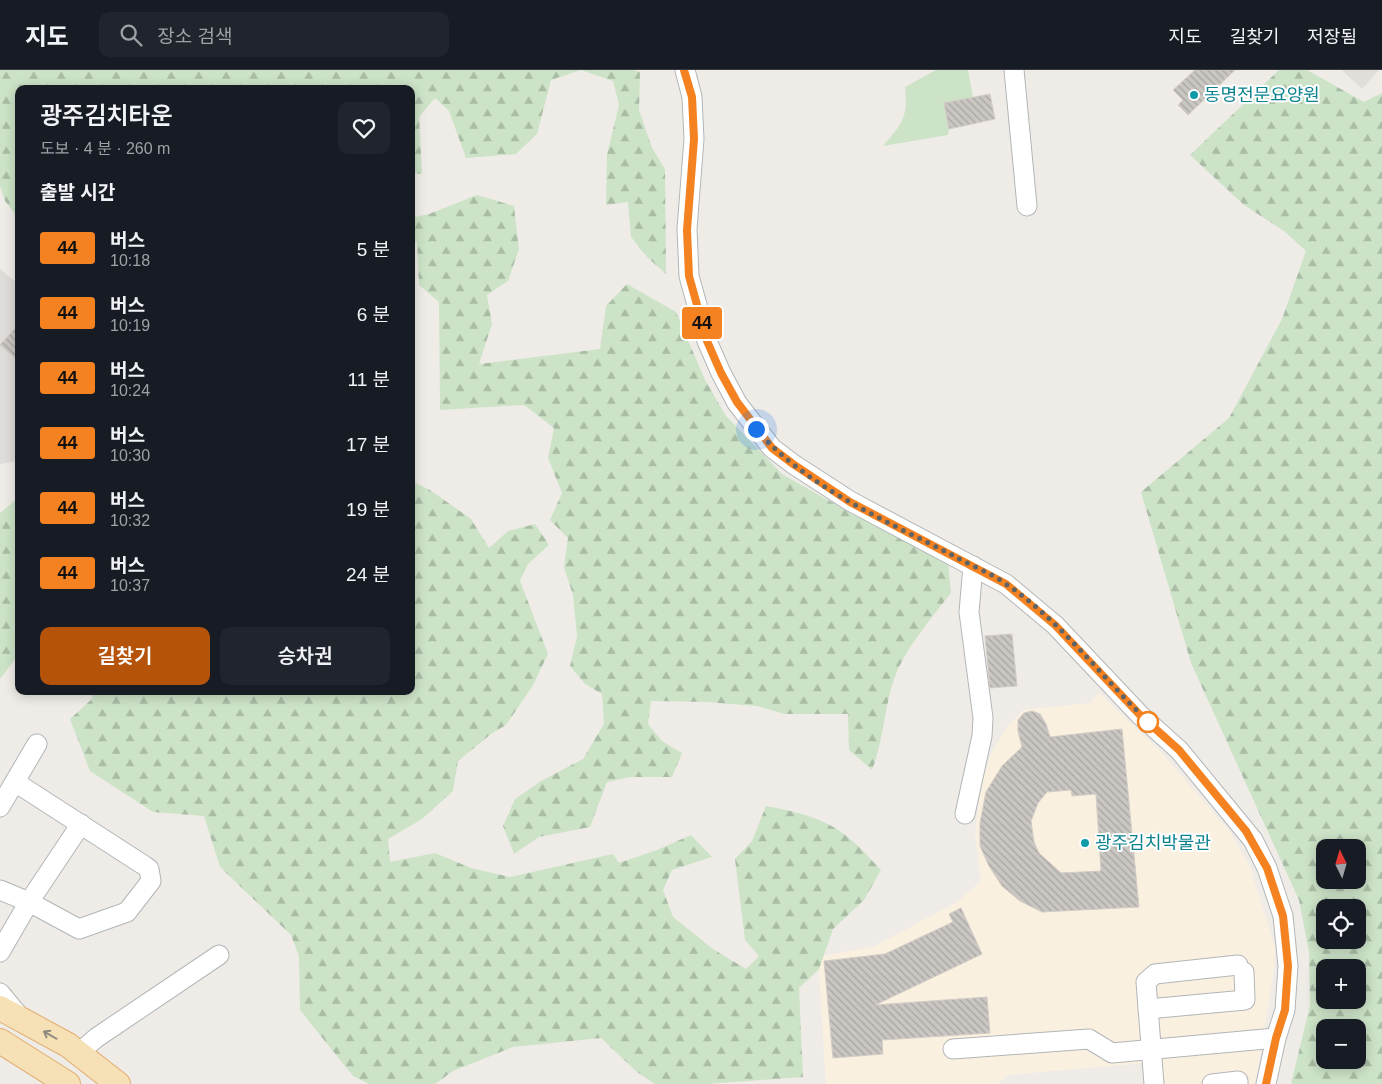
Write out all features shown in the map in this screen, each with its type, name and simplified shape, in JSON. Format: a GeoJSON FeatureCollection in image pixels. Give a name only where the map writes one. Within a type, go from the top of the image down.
{"type":"FeatureCollection","features":[{"type":"Feature","properties":{"kind":"main road"},"geometry":{"type":"LineString","coordinates":[[10,1013],[79,1053],[118,1084]]}},
{"type":"Feature","properties":{"kind":"main road"},"geometry":{"type":"LineString","coordinates":[[0,1041],[68,1084]]}},
{"type":"Feature","properties":{"kind":"street"},"geometry":{"type":"LineString","coordinates":[[684,70],[692,97],[694,139],[687,230],[689,276],[707,341],[721,373],[737,402],[772,448],[793,464],[850,502],[1006,584],[1055,625],[1140,715],[1179,750],[1253,840],[1267,868],[1283,916],[1288,966],[1285,1010],[1276,1038],[1266,1084]]}},
{"type":"Feature","properties":{"kind":"street"},"geometry":{"type":"LineString","coordinates":[[1014,70],[1027,206]]}},
{"type":"Feature","properties":{"kind":"street"},"geometry":{"type":"LineString","coordinates":[[966,814],[982,736],[983,718],[969,612],[973,566]]}},
{"type":"Feature","properties":{"kind":"street"},"geometry":{"type":"LineString","coordinates":[[0,807],[37,744]]}},
{"type":"Feature","properties":{"kind":"street"},"geometry":{"type":"LineString","coordinates":[[0,890],[29,902],[79,929],[127,912],[151,881],[149,869],[15,782]]}},
{"type":"Feature","properties":{"kind":"street"},"geometry":{"type":"LineString","coordinates":[[0,952],[29,902],[81,824]]}},
{"type":"Feature","properties":{"kind":"street"},"geometry":{"type":"LineString","coordinates":[[79,1053],[96,1038],[219,955]]}},
{"type":"Feature","properties":{"kind":"street"},"geometry":{"type":"LineString","coordinates":[[1148,1008],[1245,1000],[1241,969],[1155,974],[1146,982],[1150,1050],[1154,1084]]}},
{"type":"Feature","properties":{"kind":"street"},"geometry":{"type":"LineString","coordinates":[[0,993],[10,1013]]}},
{"type":"Feature","properties":{"kind":"street"},"geometry":{"type":"LineString","coordinates":[[953,1048],[1089,1039],[1112,1053],[1276,1038]]}},
{"type":"Feature","properties":{"kind":"street"},"geometry":{"type":"LineString","coordinates":[[1212,1084],[1238,1081],[1238,1084]]}},
{"type":"Feature","properties":{"kind":"shaded area"},"geometry":{"type":"Polygon","coordinates":[[[1342,70],[1379,70],[1362,89],[1342,70]]]}},
{"type":"Feature","properties":{"kind":"shaded area"},"geometry":{"type":"Polygon","coordinates":[[[0,269],[15,282],[15,462],[0,464],[0,269]]]}},
{"type":"Feature","properties":{"kind":"shaded area"},"geometry":{"type":"Polygon","coordinates":[[[1099,693],[1162,753],[1230,832],[1250,867],[1275,947],[1274,971],[1255,1084],[1148,1084],[1145,1063],[1008,1075],[997,1084],[826,1084],[819,969],[823,956],[875,946],[957,902],[981,881],[975,833],[981,784],[992,752],[1008,726],[1023,710],[1090,703],[1099,693]]]}},
{"type":"Feature","properties":{"kind":"green space"},"geometry":{"type":"Polygon","coordinates":[[[0,70],[581,70],[551,80],[537,134],[516,154],[466,158],[449,111],[435,98],[419,117],[422,174],[415,173],[415,85],[15,85],[15,214],[5,201],[0,186],[0,70]]]}},
{"type":"Feature","properties":{"kind":"green space"},"geometry":{"type":"Polygon","coordinates":[[[581,70],[634,70],[640,72],[639,110],[652,148],[665,169],[666,274],[647,257],[631,237],[628,202],[606,205],[607,154],[619,105],[613,81],[581,70]]]}},
{"type":"Feature","properties":{"kind":"green space"},"geometry":{"type":"Polygon","coordinates":[[[936,70],[968,70],[973,97],[944,103],[949,129],[948,135],[883,146],[903,119],[906,106],[905,87],[936,70]]]}},
{"type":"Feature","properties":{"kind":"green space"},"geometry":{"type":"Polygon","coordinates":[[[1279,70],[1307,70],[1364,102],[1382,93],[1382,1084],[1291,1084],[1310,1005],[1309,952],[1299,900],[1191,663],[1141,492],[1229,418],[1282,319],[1306,251],[1284,231],[1244,205],[1190,155],[1279,70]]]}},
{"type":"Feature","properties":{"kind":"green space"},"geometry":{"type":"Polygon","coordinates":[[[477,195],[514,206],[519,249],[508,281],[487,295],[492,324],[479,364],[600,349],[606,306],[627,284],[676,312],[705,380],[726,416],[782,474],[856,516],[948,561],[951,593],[915,639],[898,669],[893,681],[880,745],[872,770],[849,750],[848,714],[785,714],[757,706],[706,702],[651,701],[648,724],[662,741],[682,753],[672,777],[630,777],[607,782],[590,827],[539,837],[514,854],[503,826],[515,799],[541,781],[583,759],[604,724],[602,694],[585,684],[570,666],[577,636],[573,595],[564,567],[568,538],[550,520],[562,493],[548,458],[554,428],[524,405],[440,410],[439,302],[419,285],[417,242],[415,242],[415,217],[429,214],[477,195]]]}},
{"type":"Feature","properties":{"kind":"green space"},"geometry":{"type":"Polygon","coordinates":[[[415,483],[430,490],[471,519],[489,548],[508,531],[535,524],[549,545],[528,564],[520,581],[548,654],[532,687],[506,725],[491,734],[458,761],[453,791],[422,819],[388,839],[390,862],[435,853],[471,868],[510,877],[613,854],[619,863],[657,850],[691,835],[712,857],[672,870],[663,890],[673,917],[713,949],[746,969],[759,956],[745,940],[735,859],[752,841],[766,806],[803,814],[830,825],[854,843],[881,870],[864,900],[833,929],[819,969],[799,988],[803,1077],[707,1084],[655,1084],[637,1072],[601,1038],[513,1047],[453,1071],[435,1084],[369,1084],[353,1076],[300,1010],[299,956],[291,935],[220,867],[204,816],[153,812],[90,771],[70,719],[93,698],[91,695],[415,695],[415,483]]]}},
{"type":"Feature","properties":{"kind":"green space"},"geometry":{"type":"Polygon","coordinates":[[[15,500],[15,659],[0,679],[0,513],[15,500]]]}},
{"type":"Feature","properties":{"kind":"building","name":"동명전문요양원"},"geometry":{"type":"Polygon","coordinates":[[[1195,70],[1235,70],[1188,115],[1178,105],[1183,100],[1173,90],[1195,70]]]}},
{"type":"Feature","properties":{"kind":"building"},"geometry":{"type":"Polygon","coordinates":[[[990,94],[995,119],[949,129],[944,103],[990,94]]]}},
{"type":"Feature","properties":{"kind":"building"},"geometry":{"type":"Polygon","coordinates":[[[15,328],[15,358],[0,345],[15,328]]]}},
{"type":"Feature","properties":{"kind":"building"},"geometry":{"type":"Polygon","coordinates":[[[1012,634],[1017,686],[990,688],[985,636],[1012,634]]]}},
{"type":"Feature","properties":{"kind":"building","name":"광주김치박물관"},"geometry":{"type":"Polygon","coordinates":[[[1032,711],[1040,714],[1046,724],[1050,737],[1122,729],[1139,907],[1042,912],[1020,901],[1002,886],[989,866],[980,846],[980,823],[986,792],[1002,766],[1022,747],[1018,731],[1018,720],[1024,713],[1032,711]],[[1071,790],[1047,792],[1038,803],[1031,821],[1034,842],[1039,853],[1061,873],[1101,871],[1096,794],[1072,796],[1071,790]]]}},
{"type":"Feature","properties":{"kind":"building"},"geometry":{"type":"Polygon","coordinates":[[[961,908],[982,954],[875,1005],[987,997],[990,1033],[882,1040],[883,1054],[833,1058],[824,961],[885,954],[953,922],[949,914],[961,908]]]}},
{"type":"Feature","properties":{"kind":"bus line","name":"44"},"geometry":{"type":"LineString","coordinates":[[684,70],[692,97],[694,139],[687,230],[689,276],[694,300],[707,341],[721,373],[737,402],[772,448],[793,464],[850,502],[1006,584],[1055,625],[1140,715],[1179,750],[1253,840],[1267,868],[1283,916],[1288,966],[1285,1010],[1276,1038],[1266,1084]]}},
{"type":"Feature","properties":{"kind":"place","name":"동명전문요양원"},"geometry":{"type":"Point","coordinates":[1194,95]}},
{"type":"Feature","properties":{"kind":"place","name":"광주김치박물관"},"geometry":{"type":"Point","coordinates":[1085,843]}},
{"type":"Feature","properties":{"kind":"route"},"geometry":{"type":"LineString","coordinates":[[756,429],[772,448],[850,502],[1006,584],[1055,625],[1140,715],[1153,726],[1148,722]]}}]}
